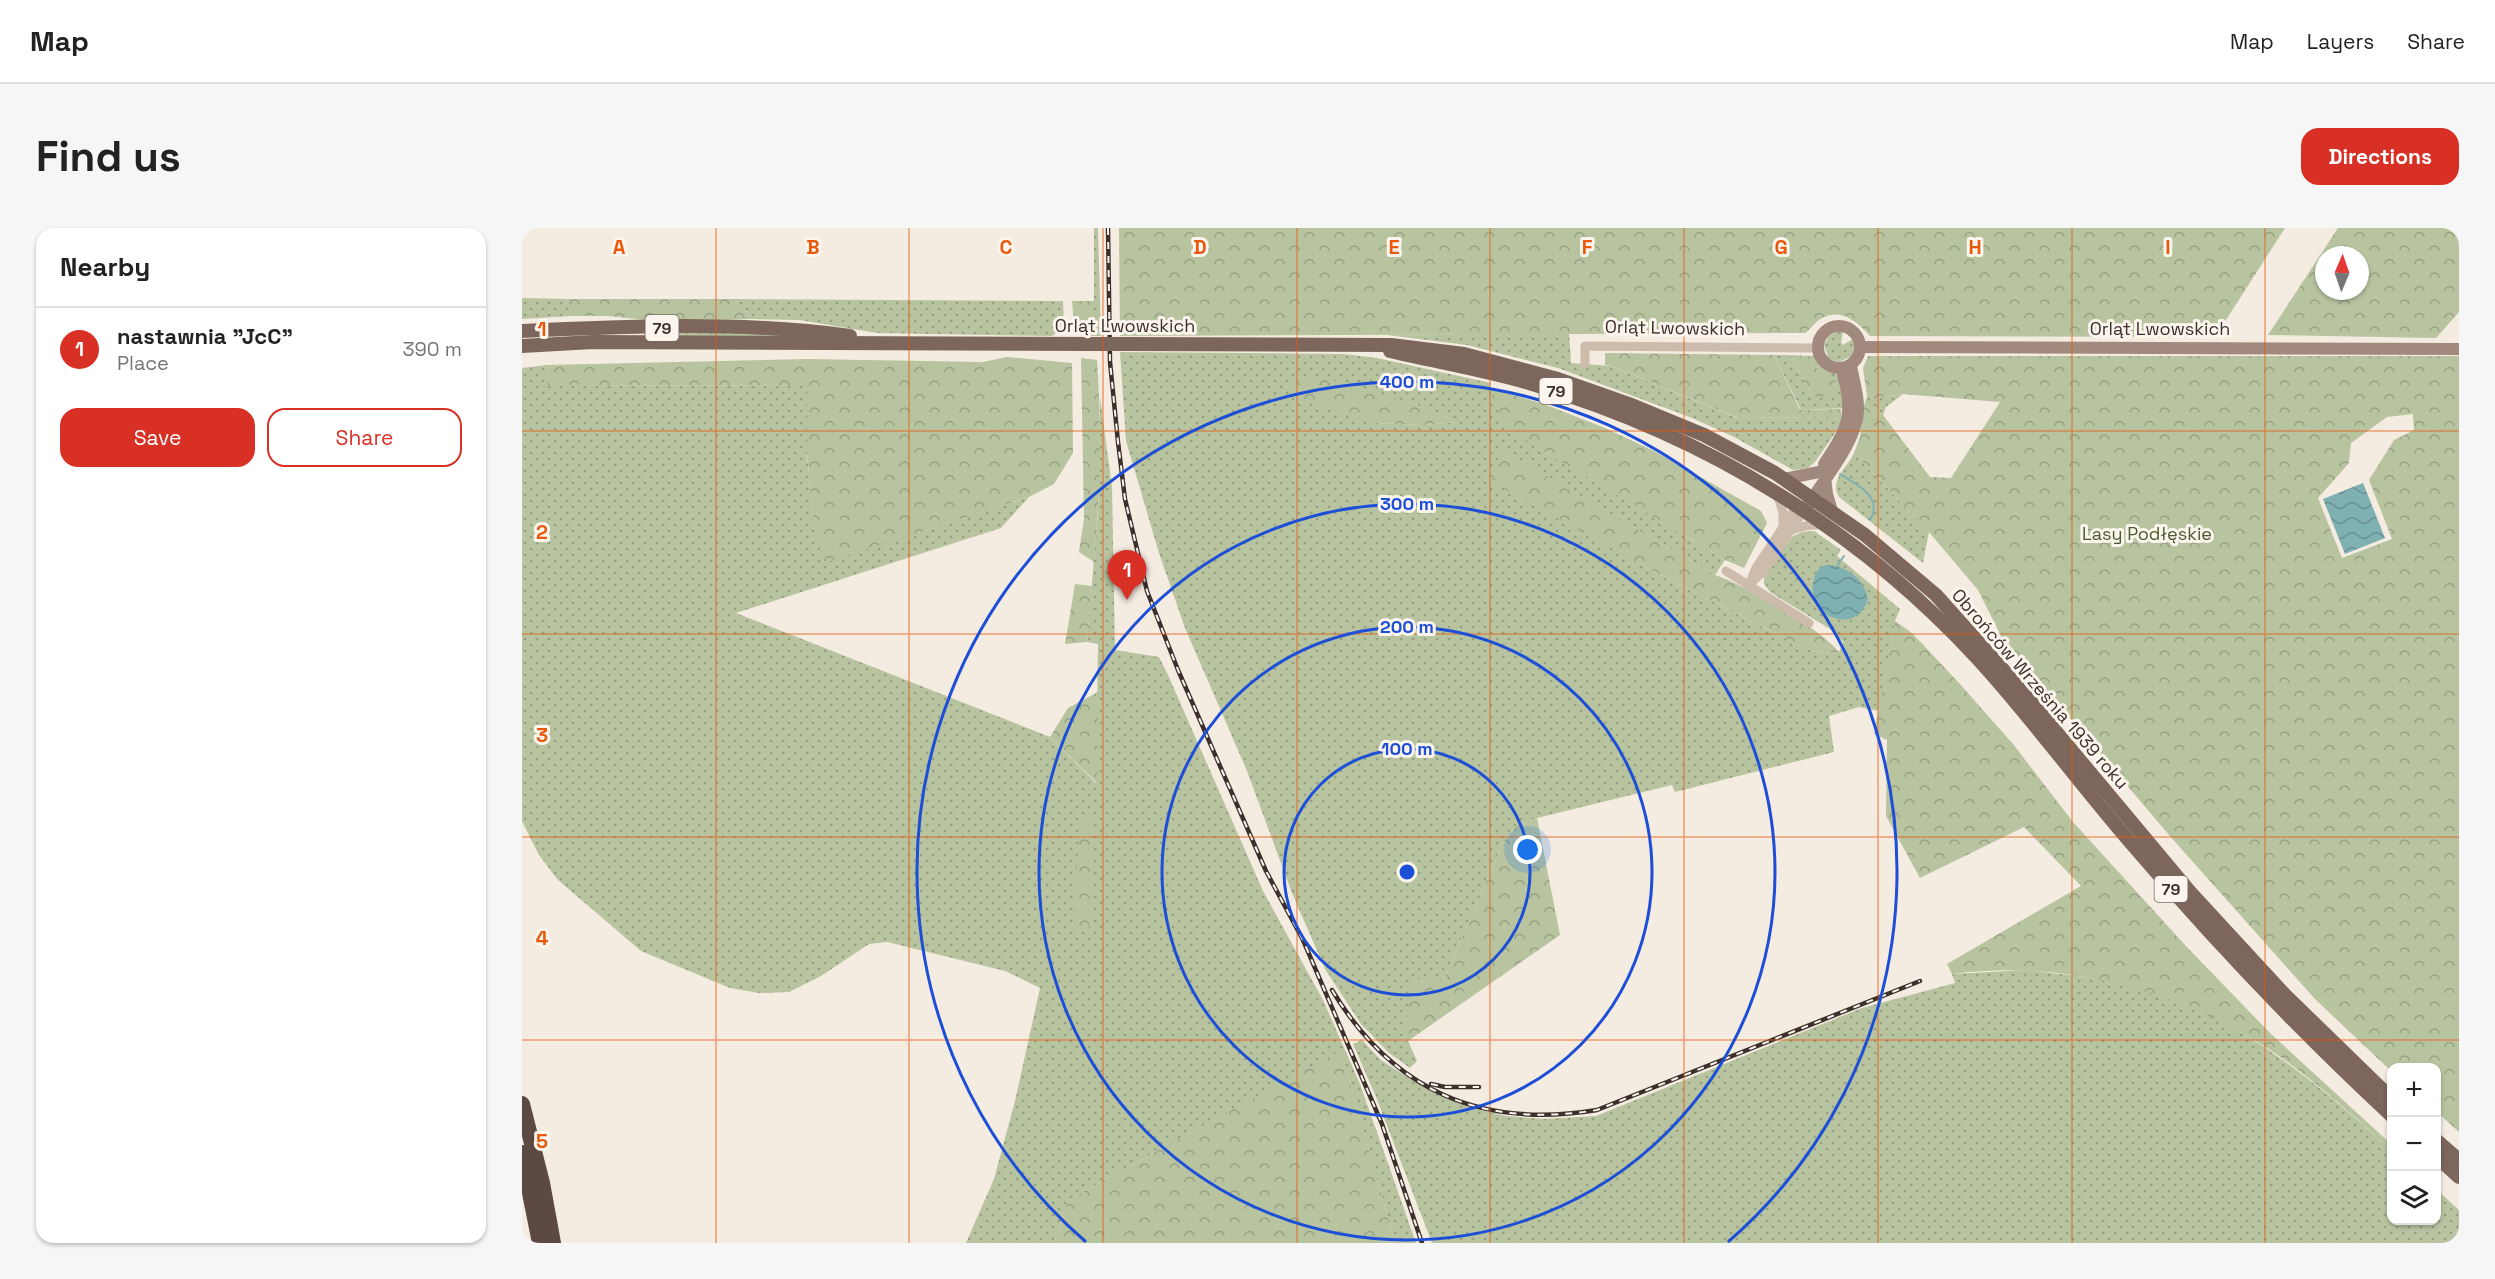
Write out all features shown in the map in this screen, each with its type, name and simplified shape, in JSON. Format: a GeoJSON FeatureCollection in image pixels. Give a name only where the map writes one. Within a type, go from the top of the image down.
{"type":"FeatureCollection","features":[{"type":"Feature","properties":{"kind":"highway"},"geometry":{"type":"LineString","coordinates":[[522,1104],[542,1183],[553,1243]]}},
{"type":"Feature","properties":{"kind":"highway"},"geometry":{"type":"LineString","coordinates":[[522,1153],[540,1243]]}},
{"type":"Feature","properties":{"kind":"main road","name":"Orląt Lwowskich"},"geometry":{"type":"LineString","coordinates":[[522,331],[788,328],[899,343]]}},
{"type":"Feature","properties":{"kind":"main road","name":"Orląt Lwowskich"},"geometry":{"type":"LineString","coordinates":[[522,346],[593,342],[1350,345]]}},
{"type":"Feature","properties":{"kind":"main road","name":"Obrońców Września 1939 roku"},"geometry":{"type":"LineString","coordinates":[[1350,345],[1391,345],[1439,350],[1494,361],[1558,379],[1704,435],[1784,479],[1832,511],[1908,570],[1945,605],[2022,690],[2142,837],[2198,901],[2285,995],[2387,1095]]}},
{"type":"Feature","properties":{"kind":"main road","name":"Obrońców Września 1939 roku"},"geometry":{"type":"LineString","coordinates":[[1350,345],[1490,373],[1570,396],[1666,433],[1777,493],[1824,524],[1905,588],[1966,647],[2010,696],[2181,901],[2295,1022],[2387,1112]]}},
{"type":"Feature","properties":{"kind":"main road"},"geometry":{"type":"LineString","coordinates":[[2441,1144],[2459,1160]]}},
{"type":"Feature","properties":{"kind":"main road"},"geometry":{"type":"LineString","coordinates":[[2441,1160],[2459,1176]]}},
{"type":"Feature","properties":{"kind":"street"},"geometry":{"type":"LineString","coordinates":[[1839,326],[1854,332],[1860,347],[1858,357],[1846,366],[1828,365],[1820,355],[1818,348],[1824,333],[1839,326]]}},
{"type":"Feature","properties":{"kind":"street","name":"Orląt Lwowskich"},"geometry":{"type":"LineString","coordinates":[[1585,364],[1585,346],[1818,348]]}},
{"type":"Feature","properties":{"kind":"street","name":"Orląt Lwowskich"},"geometry":{"type":"LineString","coordinates":[[1860,347],[2459,349]]}},
{"type":"Feature","properties":{"kind":"street"},"geometry":{"type":"LineString","coordinates":[[1749,585],[1764,571],[1787,528],[1822,475],[1848,421],[1846,366]]}},
{"type":"Feature","properties":{"kind":"street"},"geometry":{"type":"LineString","coordinates":[[1784,479],[1822,475]]}},
{"type":"Feature","properties":{"kind":"street"},"geometry":{"type":"LineString","coordinates":[[1822,475],[1832,511]]}},
{"type":"Feature","properties":{"kind":"street"},"geometry":{"type":"LineString","coordinates":[[1777,493],[1787,528]]}},
{"type":"Feature","properties":{"kind":"street"},"geometry":{"type":"LineString","coordinates":[[1787,528],[1824,524]]}},
{"type":"Feature","properties":{"kind":"street"},"geometry":{"type":"LineString","coordinates":[[1726,572],[1809,623]]}},
{"type":"Feature","properties":{"kind":"green space"},"geometry":{"type":"Polygon","coordinates":[[[1094,228],[1098,228],[1101,336],[1094,336],[1094,228]]]}},
{"type":"Feature","properties":{"kind":"green space"},"geometry":{"type":"Polygon","coordinates":[[[1119,228],[2285,228],[2215,337],[1870,336],[1847,317],[1834,314],[1819,320],[1805,333],[1120,336],[1119,228]]]}},
{"type":"Feature","properties":{"kind":"green space"},"geometry":{"type":"Polygon","coordinates":[[[2338,228],[2459,228],[2459,312],[2436,338],[2268,335],[2315,263],[2315,300],[2369,300],[2369,246],[2326,246],[2338,228]]]}},
{"type":"Feature","properties":{"kind":"green space"},"geometry":{"type":"Polygon","coordinates":[[[522,298],[566,299],[572,316],[522,319],[522,298]]]}},
{"type":"Feature","properties":{"kind":"green space"},"geometry":{"type":"Polygon","coordinates":[[[566,299],[735,299],[752,319],[647,320],[608,316],[572,316],[566,299]]]}},
{"type":"Feature","properties":{"kind":"green space"},"geometry":{"type":"Polygon","coordinates":[[[735,299],[1063,301],[1064,328],[1052,336],[877,333],[799,320],[752,319],[735,299]]]}},
{"type":"Feature","properties":{"kind":"green space"},"geometry":{"type":"Polygon","coordinates":[[[1072,301],[1094,301],[1094,336],[1084,336],[1074,325],[1072,301]]]}},
{"type":"Feature","properties":{"kind":"green space"},"geometry":{"type":"Polygon","coordinates":[[[1838,331],[1843,332],[1841,342],[1843,345],[1853,339],[1855,346],[1852,356],[1839,362],[1829,359],[1824,345],[1829,336],[1838,331]]]}},
{"type":"Feature","properties":{"kind":"green space"},"geometry":{"type":"Polygon","coordinates":[[[645,333],[777,333],[830,337],[645,338],[645,333]]]}},
{"type":"Feature","properties":{"kind":"green space"},"geometry":{"type":"Polygon","coordinates":[[[1569,333],[1571,363],[1611,366],[1737,418],[1834,417],[1842,423],[1815,462],[1808,468],[1793,470],[1734,437],[1692,418],[1558,368],[1467,345],[1387,335],[1569,333]]]}},
{"type":"Feature","properties":{"kind":"green space"},"geometry":{"type":"Polygon","coordinates":[[[1120,352],[1344,354],[1377,358],[1491,383],[1489,388],[1505,427],[1725,560],[1715,575],[1503,451],[1643,566],[1804,648],[1822,653],[1839,652],[1843,642],[1830,629],[1770,592],[1764,584],[1764,575],[1793,536],[1802,532],[1814,531],[1841,550],[1837,556],[1900,609],[1895,621],[1879,711],[1859,707],[1829,716],[1834,752],[1675,792],[1672,785],[1517,825],[1505,838],[1444,979],[1432,976],[1403,1039],[1408,1041],[1417,1061],[1410,1068],[1389,1053],[1361,1024],[1325,969],[1292,893],[1247,771],[1185,628],[1159,553],[1126,441],[1120,352]],[[1298,380],[1286,388],[1376,423],[1423,425],[1458,422],[1410,402],[1298,380]]]}},
{"type":"Feature","properties":{"kind":"green space"},"geometry":{"type":"Polygon","coordinates":[[[1605,353],[1774,355],[1800,410],[1841,409],[1842,423],[1834,417],[1738,418],[1605,365],[1605,353]]]}},
{"type":"Feature","properties":{"kind":"green space"},"geometry":{"type":"Polygon","coordinates":[[[1774,355],[1790,355],[1813,396],[1822,375],[1814,367],[1810,356],[1814,355],[1823,367],[1835,373],[1840,379],[1846,408],[1801,410],[1774,355]]]}},
{"type":"Feature","properties":{"kind":"green space"},"geometry":{"type":"Polygon","coordinates":[[[1790,355],[1810,356],[1819,372],[1835,380],[1836,397],[1813,396],[1790,355]]]}},
{"type":"Feature","properties":{"kind":"green space","name":"Lasy Podłęskie"},"geometry":{"type":"Polygon","coordinates":[[[1868,356],[2459,356],[2459,1132],[2441,1116],[2441,1063],[2387,1063],[2387,1067],[2315,999],[2169,835],[2002,638],[1978,590],[1929,532],[1854,453],[1860,437],[1864,406],[1883,415],[1930,477],[1951,478],[2000,402],[1903,394],[1875,399],[1867,396],[1863,368],[1868,356]],[[2413,414],[2387,417],[2351,443],[2349,463],[2318,498],[2342,558],[2392,539],[2369,480],[2394,440],[2414,430],[2413,414]]]}},
{"type":"Feature","properties":{"kind":"green space"},"geometry":{"type":"Polygon","coordinates":[[[1007,357],[1072,363],[1073,453],[1054,484],[1029,497],[824,563],[813,523],[807,453],[807,386],[548,385],[547,365],[807,359],[983,362],[1007,357]]]}},
{"type":"Feature","properties":{"kind":"green space"},"geometry":{"type":"Polygon","coordinates":[[[1081,358],[1097,360],[1100,461],[1094,562],[1079,552],[1084,519],[1081,358]]]}},
{"type":"Feature","properties":{"kind":"green space"},"geometry":{"type":"Polygon","coordinates":[[[547,365],[549,385],[807,386],[807,453],[813,522],[824,562],[1029,497],[1001,528],[736,613],[1050,737],[1096,783],[1098,644],[1087,642],[1098,511],[1100,397],[1112,487],[1115,650],[1159,657],[1263,891],[1323,1000],[1360,1084],[1416,1243],[1395,1243],[1341,1051],[1068,1200],[1054,1243],[966,1243],[994,1179],[1015,1101],[1040,988],[1005,971],[887,942],[869,944],[821,976],[789,992],[759,993],[730,988],[641,951],[558,880],[539,855],[522,821],[522,368],[547,365]]]}},
{"type":"Feature","properties":{"kind":"green space"},"geometry":{"type":"Polygon","coordinates":[[[1325,378],[1410,402],[1459,422],[1423,425],[1376,423],[1292,396],[1286,388],[1298,380],[1325,378]]]}},
{"type":"Feature","properties":{"kind":"green space"},"geometry":{"type":"Polygon","coordinates":[[[1489,388],[1544,404],[1605,428],[1654,451],[1761,511],[1767,523],[1744,568],[1725,560],[1504,427],[1489,388]]]}},
{"type":"Feature","properties":{"kind":"green space"},"geometry":{"type":"Polygon","coordinates":[[[1903,394],[1886,407],[1883,415],[1864,406],[1867,396],[1875,399],[1903,394]]]}},
{"type":"Feature","properties":{"kind":"green space"},"geometry":{"type":"Polygon","coordinates":[[[1503,450],[1715,575],[1781,608],[1816,631],[1839,652],[1822,653],[1804,648],[1643,566],[1487,479],[1503,450]]]}},
{"type":"Feature","properties":{"kind":"green space"},"geometry":{"type":"Polygon","coordinates":[[[1854,453],[1929,532],[1923,563],[1839,497],[1836,491],[1838,479],[1854,453]]]}},
{"type":"Feature","properties":{"kind":"green space"},"geometry":{"type":"Polygon","coordinates":[[[1075,584],[1092,586],[1087,642],[1065,644],[1075,584]]]}},
{"type":"Feature","properties":{"kind":"green space"},"geometry":{"type":"Polygon","coordinates":[[[1895,621],[1912,633],[1959,683],[2013,744],[2073,822],[2185,945],[2270,1033],[2387,1140],[2387,1146],[2335,1100],[2276,1054],[2240,1032],[2162,997],[2080,976],[2038,971],[1952,974],[1947,964],[2081,886],[2024,827],[1920,878],[1886,816],[1887,740],[1874,734],[1895,621]]]}},
{"type":"Feature","properties":{"kind":"green space"},"geometry":{"type":"Polygon","coordinates":[[[1098,692],[1097,783],[1050,737],[1068,708],[1098,692]]]}},
{"type":"Feature","properties":{"kind":"green space"},"geometry":{"type":"Polygon","coordinates":[[[1093,817],[1094,856],[1089,929],[1073,927],[1080,819],[1093,817]]]}},
{"type":"Feature","properties":{"kind":"green space"},"geometry":{"type":"Polygon","coordinates":[[[1537,818],[1560,935],[1408,1041],[1403,1039],[1413,978],[1432,976],[1444,979],[1505,838],[1517,825],[1537,818]]]}},
{"type":"Feature","properties":{"kind":"green space"},"geometry":{"type":"Polygon","coordinates":[[[2026,970],[2126,984],[2164,995],[2235,1029],[2301,1073],[2387,1146],[2387,1225],[2441,1225],[2441,1194],[2459,1210],[2459,1243],[1432,1243],[1376,1097],[1353,1044],[1362,1040],[1381,1060],[1415,1082],[1458,1103],[1481,1110],[1506,1116],[1544,1119],[1596,1116],[1862,1008],[1955,983],[1952,974],[2026,970]]]}},
{"type":"Feature","properties":{"kind":"green space"},"geometry":{"type":"Polygon","coordinates":[[[1341,1050],[1395,1243],[1054,1243],[1068,1200],[1341,1050]]]}},
{"type":"Feature","properties":{"kind":"water"},"geometry":{"type":"Polygon","coordinates":[[[2363,483],[2385,538],[2345,554],[2323,499],[2363,483]]]}},
{"type":"Feature","properties":{"kind":"water"},"geometry":{"type":"Polygon","coordinates":[[[1826,565],[1847,570],[1863,585],[1868,599],[1862,611],[1853,618],[1843,620],[1833,617],[1824,612],[1817,603],[1813,592],[1814,579],[1818,570],[1826,565]]]}},
{"type":"Feature","properties":{"kind":"waterway"},"geometry":{"type":"LineString","coordinates":[[1840,474],[1860,487],[1871,498],[1873,512],[1870,520]]}},
{"type":"Feature","properties":{"kind":"waterway"},"geometry":{"type":"LineString","coordinates":[[1837,566],[1844,556]]}},
{"type":"Feature","properties":{"kind":"railway"},"geometry":{"type":"LineString","coordinates":[[1108,228],[1110,362],[1118,442],[1125,499],[1147,591],[1178,670],[1266,871],[1303,940],[1382,1124],[1422,1243]]}},
{"type":"Feature","properties":{"kind":"railway"},"geometry":{"type":"LineString","coordinates":[[1332,990],[1356,1025],[1383,1054],[1412,1077],[1444,1095],[1478,1107],[1515,1113],[1555,1114],[1597,1110],[1920,981]]}},
{"type":"Feature","properties":{"kind":"railway"},"geometry":{"type":"LineString","coordinates":[[1431,1084],[1445,1087],[1479,1087]]}},
{"type":"Feature","properties":{"kind":"place","name":"nastawnia \"JcC\""},"geometry":{"type":"Point","coordinates":[1127,600]}}]}
